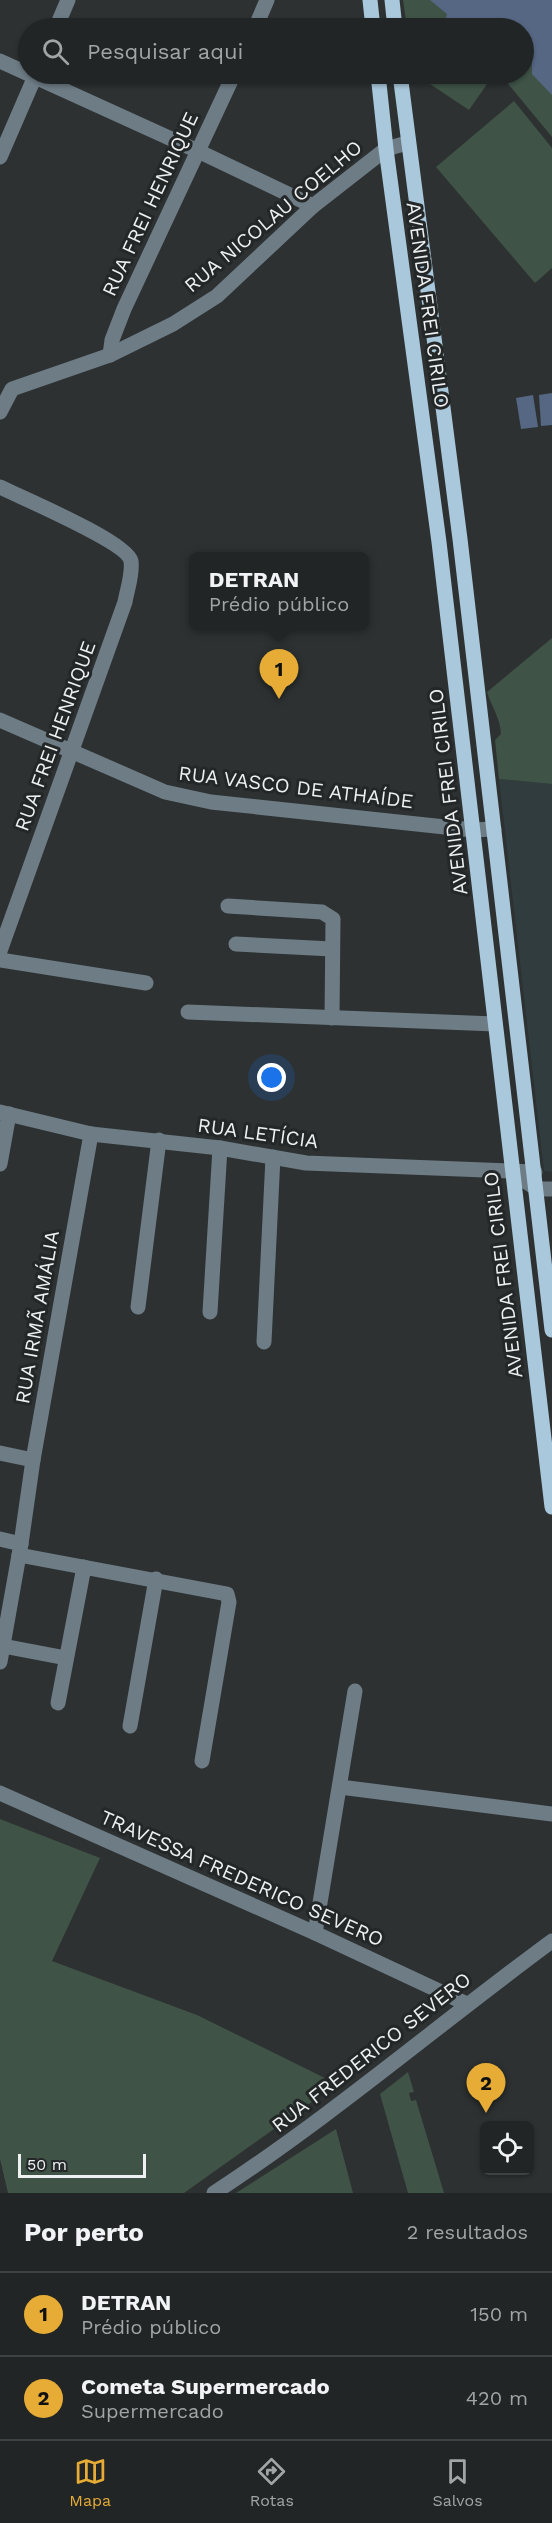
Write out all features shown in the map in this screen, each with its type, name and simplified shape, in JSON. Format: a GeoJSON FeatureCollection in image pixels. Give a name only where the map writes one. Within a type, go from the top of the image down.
{"type":"FeatureCollection","features":[{"type":"Feature","properties":{"kind":"main road"},"geometry":{"type":"LineString","coordinates":[[370,0],[372,18]]}},
{"type":"Feature","properties":{"kind":"main road"},"geometry":{"type":"LineString","coordinates":[[392,0],[394,18]]}},
{"type":"Feature","properties":{"kind":"main road","name":"AVENIDA FREI CIRILO"},"geometry":{"type":"LineString","coordinates":[[379,84],[439,542],[552,1507]]}},
{"type":"Feature","properties":{"kind":"main road","name":"AVENIDA FREI CIRILO"},"geometry":{"type":"LineString","coordinates":[[401,84],[461,551],[535,1172],[544,1189],[552,1330]]}},
{"type":"Feature","properties":{"kind":"street"},"geometry":{"type":"LineString","coordinates":[[60,18],[68,0]]}},
{"type":"Feature","properties":{"kind":"street"},"geometry":{"type":"LineString","coordinates":[[259,18],[267,0]]}},
{"type":"Feature","properties":{"kind":"street"},"geometry":{"type":"LineString","coordinates":[[0,61],[18,68]]}},
{"type":"Feature","properties":{"kind":"street"},"geometry":{"type":"LineString","coordinates":[[0,157],[32,84]]}},
{"type":"Feature","properties":{"kind":"street"},"geometry":{"type":"LineString","coordinates":[[55,84],[313,206]]}},
{"type":"Feature","properties":{"kind":"street","name":"RUA FREI HENRIQUE"},"geometry":{"type":"LineString","coordinates":[[110,355],[112,340],[124,309],[200,152],[230,84]]}},
{"type":"Feature","properties":{"kind":"street"},"geometry":{"type":"LineString","coordinates":[[386,149],[407,143]]}},
{"type":"Feature","properties":{"kind":"street","name":"RUA NICOLAU COELHO"},"geometry":{"type":"LineString","coordinates":[[0,412],[6,386],[110,355],[173,324],[217,296],[313,206],[386,149]]}},
{"type":"Feature","properties":{"kind":"street","name":"RUA FREI HENRIQUE"},"geometry":{"type":"LineString","coordinates":[[0,488],[85,528],[127,553],[130,561],[125,602],[0,951]]}},
{"type":"Feature","properties":{"kind":"street","name":"RUA VASCO DE ATHAÍDE"},"geometry":{"type":"LineString","coordinates":[[0,720],[165,792],[211,802],[473,830],[494,829]]}},
{"type":"Feature","properties":{"kind":"street"},"geometry":{"type":"LineString","coordinates":[[228,906],[322,912],[333,919],[332,1018]]}},
{"type":"Feature","properties":{"kind":"street"},"geometry":{"type":"LineString","coordinates":[[236,944],[332,949]]}},
{"type":"Feature","properties":{"kind":"street"},"geometry":{"type":"LineString","coordinates":[[0,960],[146,983]]}},
{"type":"Feature","properties":{"kind":"street"},"geometry":{"type":"LineString","coordinates":[[188,1012],[495,1024]]}},
{"type":"Feature","properties":{"kind":"street"},"geometry":{"type":"LineString","coordinates":[[0,1164],[5,1113]]}},
{"type":"Feature","properties":{"kind":"street","name":"RUA LETÍCIA"},"geometry":{"type":"LineString","coordinates":[[5,1113],[91,1134],[219,1148],[306,1163],[512,1173],[535,1172]]}},
{"type":"Feature","properties":{"kind":"street","name":"RUA IRMÃ AMÁLIA"},"geometry":{"type":"LineString","coordinates":[[0,1662],[91,1134]]}},
{"type":"Feature","properties":{"kind":"street"},"geometry":{"type":"LineString","coordinates":[[138,1307],[159,1140]]}},
{"type":"Feature","properties":{"kind":"street"},"geometry":{"type":"LineString","coordinates":[[210,1312],[219,1148]]}},
{"type":"Feature","properties":{"kind":"street"},"geometry":{"type":"LineString","coordinates":[[264,1342],[273,1156]]}},
{"type":"Feature","properties":{"kind":"street"},"geometry":{"type":"LineString","coordinates":[[512,1173],[544,1189]]}},
{"type":"Feature","properties":{"kind":"street"},"geometry":{"type":"LineString","coordinates":[[0,1453],[33,1460]]}},
{"type":"Feature","properties":{"kind":"street"},"geometry":{"type":"LineString","coordinates":[[0,1539],[20,1549],[84,1567],[227,1594],[229,1602],[202,1761]]}},
{"type":"Feature","properties":{"kind":"street"},"geometry":{"type":"LineString","coordinates":[[58,1703],[84,1567]]}},
{"type":"Feature","properties":{"kind":"street"},"geometry":{"type":"LineString","coordinates":[[130,1726],[156,1579]]}},
{"type":"Feature","properties":{"kind":"street"},"geometry":{"type":"LineString","coordinates":[[3,1646],[66,1658]]}},
{"type":"Feature","properties":{"kind":"street"},"geometry":{"type":"LineString","coordinates":[[315,1933],[356,1691]]}},
{"type":"Feature","properties":{"kind":"street"},"geometry":{"type":"LineString","coordinates":[[340,1787],[552,1814]]}},
{"type":"Feature","properties":{"kind":"street","name":"TRAVESSA FREDERICO SEVERO"},"geometry":{"type":"LineString","coordinates":[[0,1793],[315,1933],[467,2004]]}},
{"type":"Feature","properties":{"kind":"street","name":"RUA FREDERICO SEVERO"},"geometry":{"type":"LineString","coordinates":[[214,2193],[351,2096],[467,2004],[552,1941]]}},
{"type":"Feature","properties":{"kind":"shaded area"},"geometry":{"type":"Polygon","coordinates":[[[499,779],[552,784],[552,1172],[544,1171],[499,779]]]}},
{"type":"Feature","properties":{"kind":"green space"},"geometry":{"type":"Polygon","coordinates":[[[403,0],[552,0],[552,137],[508,84],[534,84],[534,18],[406,18],[403,0]]]}},
{"type":"Feature","properties":{"kind":"green space"},"geometry":{"type":"Polygon","coordinates":[[[430,84],[487,84],[469,110],[430,84]]]}},
{"type":"Feature","properties":{"kind":"green space"},"geometry":{"type":"Polygon","coordinates":[[[514,101],[552,148],[552,268],[535,283],[436,167],[514,101]]]}},
{"type":"Feature","properties":{"kind":"green space"},"geometry":{"type":"Polygon","coordinates":[[[552,638],[552,784],[499,779],[495,740],[501,734],[487,692],[552,638]]]}},
{"type":"Feature","properties":{"kind":"green space"},"geometry":{"type":"Polygon","coordinates":[[[0,1819],[100,1858],[52,1961],[197,2015],[337,2084],[184,2193],[8,2193],[0,2159],[0,1819]]]}},
{"type":"Feature","properties":{"kind":"green space"},"geometry":{"type":"Polygon","coordinates":[[[408,2072],[414,2092],[409,2093],[411,2101],[416,2100],[444,2193],[408,2193],[380,2094],[408,2072]]]}},
{"type":"Feature","properties":{"kind":"green space"},"geometry":{"type":"Polygon","coordinates":[[[336,2129],[353,2193],[236,2193],[336,2129]]]}},
{"type":"Feature","properties":{"kind":"water"},"geometry":{"type":"Polygon","coordinates":[[[430,0],[552,0],[552,95],[534,76],[534,18],[446,18],[447,14],[430,0]]]}},
{"type":"Feature","properties":{"kind":"water"},"geometry":{"type":"Polygon","coordinates":[[[552,393],[552,425],[541,426],[539,395],[552,393]]]}},
{"type":"Feature","properties":{"kind":"water"},"geometry":{"type":"Polygon","coordinates":[[[533,395],[538,427],[521,429],[516,398],[533,395]]]}},
{"type":"Feature","properties":{"kind":"place","name":"DETRAN"},"geometry":{"type":"Point","coordinates":[279,699]}},
{"type":"Feature","properties":{"kind":"place","name":"Cometa Supermercado"},"geometry":{"type":"Point","coordinates":[486,2113]}}]}
